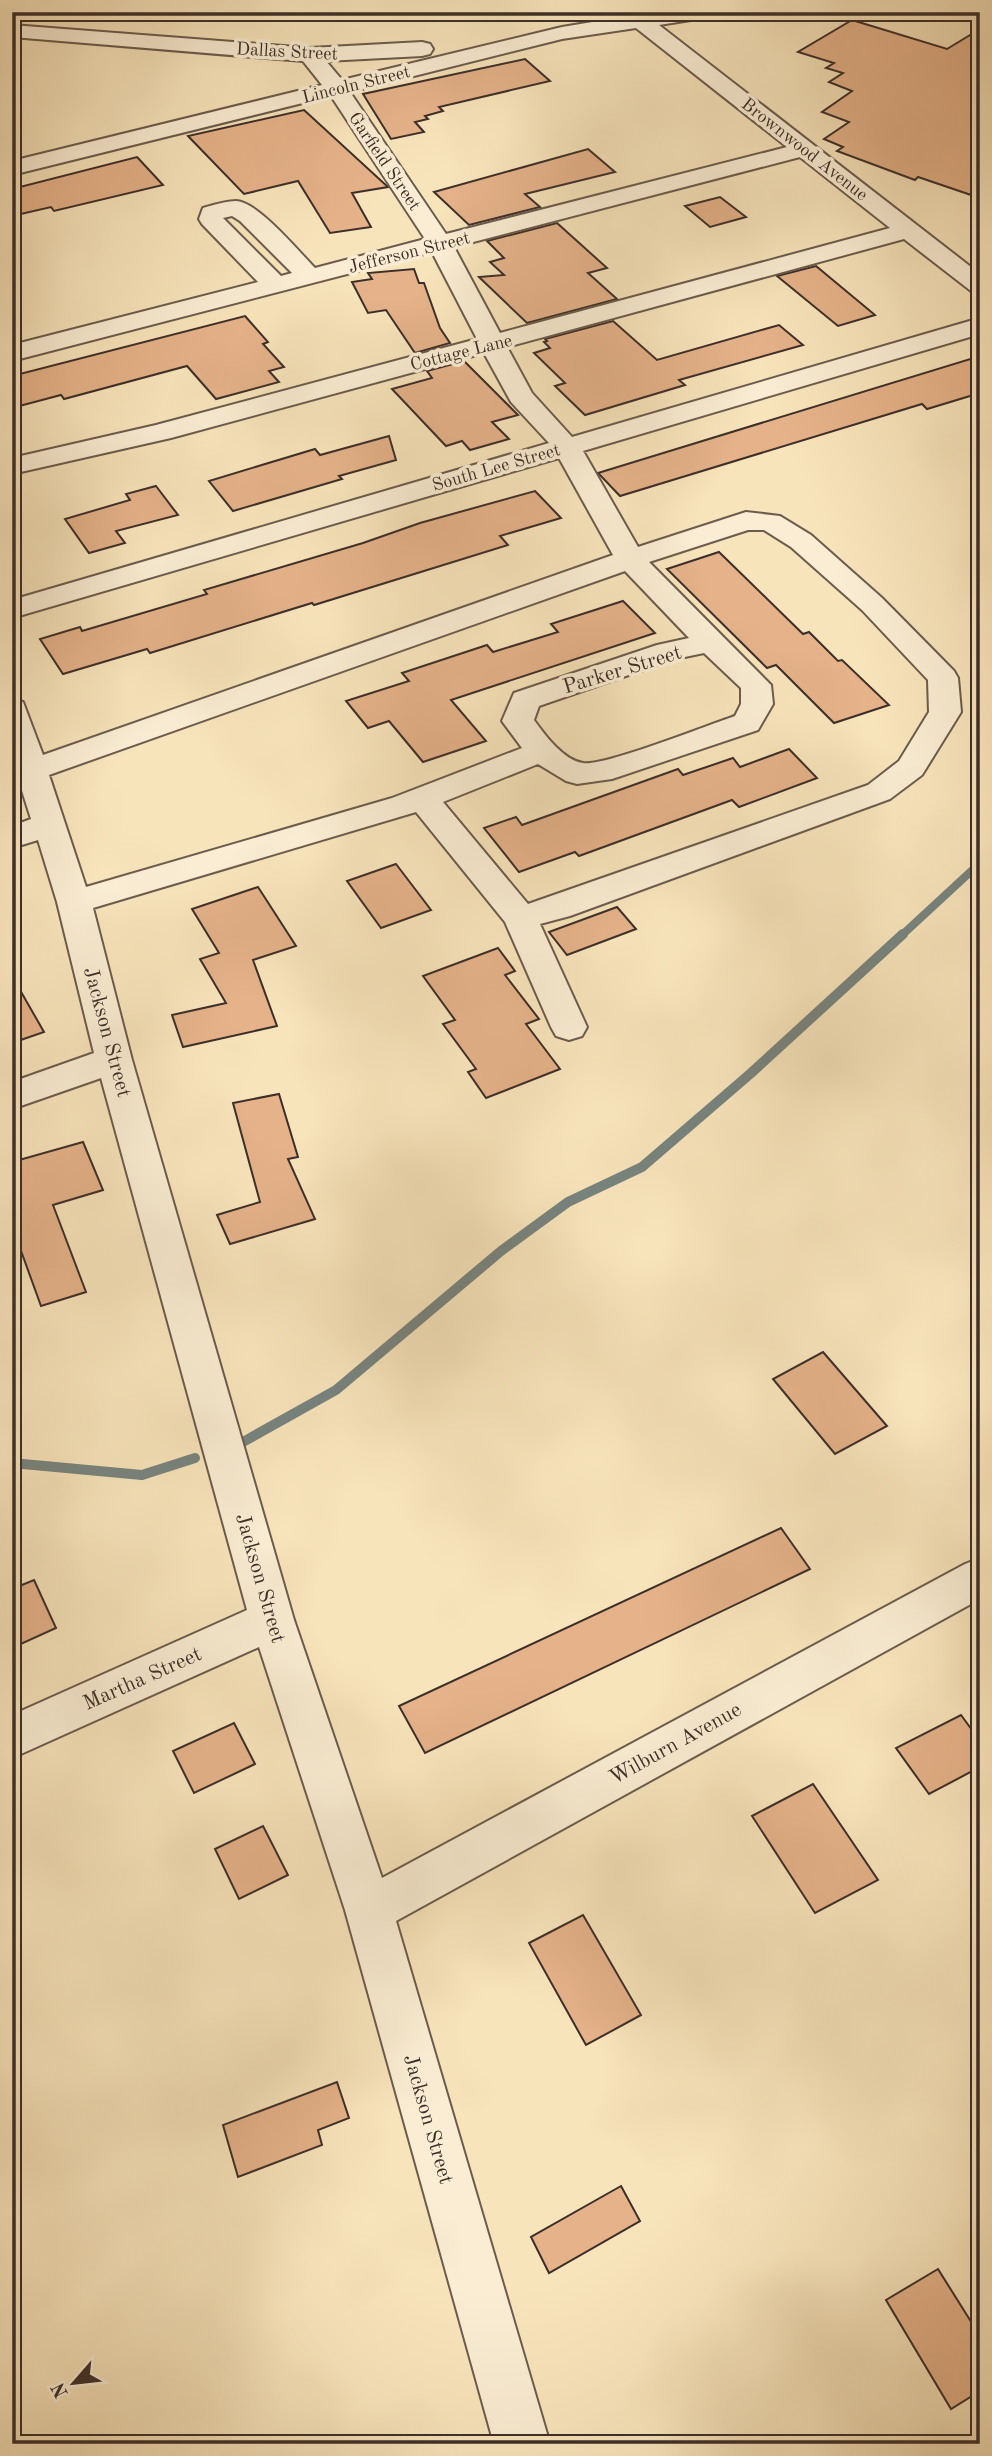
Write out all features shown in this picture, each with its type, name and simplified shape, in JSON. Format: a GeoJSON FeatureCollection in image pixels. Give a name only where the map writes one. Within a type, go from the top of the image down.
{"type":"FeatureCollection","features":[{"type":"Feature","properties":{"kind":"street","name":"Lincoln Street"},"geometry":{"type":"LineString","coordinates":[[12,168],[562,33],[635,17],[702,12]]}},
{"type":"Feature","properties":{"kind":"street","name":"Brownwood Avenue"},"geometry":{"type":"LineString","coordinates":[[635,17],[980,286]]}},
{"type":"Feature","properties":{"kind":"street"},"geometry":{"type":"LineString","coordinates":[[123,39],[156,19]]}},
{"type":"Feature","properties":{"kind":"street","name":"Dallas Street"},"geometry":{"type":"LineString","coordinates":[[12,31],[310,55],[440,48],[562,33]]}},
{"type":"Feature","properties":{"kind":"street","name":"Garfield Street"},"geometry":{"type":"LineString","coordinates":[[310,55],[337,89],[440,244],[520,396],[567,447],[630,559],[710,643]]}},
{"type":"Feature","properties":{"kind":"street","name":"Jefferson Street"},"geometry":{"type":"LineString","coordinates":[[12,353],[805,149]]}},
{"type":"Feature","properties":{"kind":"street"},"geometry":{"type":"LineString","coordinates":[[276,286],[211,219],[212,213],[236,208],[249,216],[310,277]]}},
{"type":"Feature","properties":{"kind":"street","name":"Cottage Lane"},"geometry":{"type":"LineString","coordinates":[[12,466],[161,432],[909,230]]}},
{"type":"Feature","properties":{"kind":"street","name":"South Lee Street"},"geometry":{"type":"LineString","coordinates":[[12,609],[980,326]]}},
{"type":"Feature","properties":{"kind":"street"},"geometry":{"type":"LineString","coordinates":[[32,770],[630,559],[746,521],[771,522],[801,541],[872,604],[943,678],[945,712],[911,768],[879,792],[558,908],[520,918]]}},
{"type":"Feature","properties":{"kind":"street","name":"Parker Street"},"geometry":{"type":"LineString","coordinates":[[710,643],[756,685],[757,704],[747,723],[612,769],[577,774],[541,752],[519,721],[525,700],[668,652],[710,643]]}},
{"type":"Feature","properties":{"kind":"street","name":"Jackson Street"},"geometry":{"type":"LineString","coordinates":[[12,709],[32,770],[31,831],[74,902],[114,1060],[272,1620],[369,1910],[522,2444]]}},
{"type":"Feature","properties":{"kind":"street"},"geometry":{"type":"LineString","coordinates":[[74,902],[423,799],[541,752]]}},
{"type":"Feature","properties":{"kind":"street"},"geometry":{"type":"LineString","coordinates":[[423,799],[520,918],[569,1027]]}},
{"type":"Feature","properties":{"kind":"street"},"geometry":{"type":"LineString","coordinates":[[12,1096],[114,1060]]}},
{"type":"Feature","properties":{"kind":"street","name":"Wilburn Avenue"},"geometry":{"type":"LineString","coordinates":[[369,1910],[980,1577]]}},
{"type":"Feature","properties":{"kind":"street","name":"Martha Street"},"geometry":{"type":"LineString","coordinates":[[12,1737],[272,1620]]}},
{"type":"Feature","properties":{"kind":"building"},"geometry":{"type":"Polygon","coordinates":[[[852,20],[947,49],[980,29],[980,198],[918,177],[915,180],[837,151],[843,147],[824,139],[849,122],[822,112],[852,91],[829,82],[843,73],[826,68],[834,63],[798,52],[852,20]]]}},
{"type":"Feature","properties":{"kind":"building"},"geometry":{"type":"Polygon","coordinates":[[[525,59],[550,81],[439,107],[443,111],[415,122],[424,132],[391,139],[363,94],[525,59]]]}},
{"type":"Feature","properties":{"kind":"building"},"geometry":{"type":"Polygon","coordinates":[[[304,110],[388,187],[352,193],[371,227],[330,233],[298,181],[244,194],[188,136],[304,110]]]}},
{"type":"Feature","properties":{"kind":"building"},"geometry":{"type":"Polygon","coordinates":[[[588,149],[615,172],[525,194],[540,207],[469,225],[434,192],[588,149]]]}},
{"type":"Feature","properties":{"kind":"building"},"geometry":{"type":"Polygon","coordinates":[[[137,157],[163,185],[54,211],[51,207],[12,216],[12,189],[137,157]]]}},
{"type":"Feature","properties":{"kind":"building"},"geometry":{"type":"Polygon","coordinates":[[[720,197],[746,217],[710,227],[685,206],[720,197]]]}},
{"type":"Feature","properties":{"kind":"building"},"geometry":{"type":"Polygon","coordinates":[[[557,223],[607,268],[588,273],[617,299],[527,323],[479,277],[504,275],[490,262],[504,258],[487,241],[557,223]]]}},
{"type":"Feature","properties":{"kind":"building"},"geometry":{"type":"Polygon","coordinates":[[[816,266],[875,315],[838,326],[777,276],[816,266]]]}},
{"type":"Feature","properties":{"kind":"building"},"geometry":{"type":"Polygon","coordinates":[[[414,269],[419,283],[424,283],[440,328],[450,343],[415,353],[386,310],[368,313],[352,282],[372,279],[368,273],[414,269]]]}},
{"type":"Feature","properties":{"kind":"building"},"geometry":{"type":"Polygon","coordinates":[[[245,316],[268,342],[263,344],[284,367],[269,371],[279,382],[216,399],[187,366],[64,399],[61,395],[12,408],[12,376],[245,316]]]}},
{"type":"Feature","properties":{"kind":"building"},"geometry":{"type":"Polygon","coordinates":[[[613,321],[657,360],[779,325],[803,345],[679,380],[685,385],[585,415],[555,386],[565,383],[534,353],[550,348],[544,342],[547,341],[545,339],[613,321]]]}},
{"type":"Feature","properties":{"kind":"building"},"geometry":{"type":"Polygon","coordinates":[[[980,356],[980,393],[927,409],[922,404],[620,496],[598,473],[980,356]]]}},
{"type":"Feature","properties":{"kind":"building"},"geometry":{"type":"Polygon","coordinates":[[[464,361],[518,415],[492,422],[509,439],[470,450],[462,441],[446,446],[392,389],[432,378],[427,371],[464,361]]]}},
{"type":"Feature","properties":{"kind":"building"},"geometry":{"type":"Polygon","coordinates":[[[389,436],[396,460],[233,511],[209,481],[315,449],[320,455],[389,436]]]}},
{"type":"Feature","properties":{"kind":"building"},"geometry":{"type":"Polygon","coordinates":[[[156,486],[178,515],[116,531],[125,543],[89,553],[65,519],[130,500],[126,494],[156,486]]]}},
{"type":"Feature","properties":{"kind":"building"},"geometry":{"type":"Polygon","coordinates":[[[535,491],[561,518],[500,536],[508,545],[314,605],[312,603],[150,653],[147,649],[63,674],[40,639],[80,627],[82,631],[207,594],[204,590],[363,543],[420,523],[535,491]]]}},
{"type":"Feature","properties":{"kind":"building"},"geometry":{"type":"Polygon","coordinates":[[[719,552],[803,634],[809,632],[889,705],[834,723],[776,665],[767,668],[667,569],[719,552]]]}},
{"type":"Feature","properties":{"kind":"building"},"geometry":{"type":"Polygon","coordinates":[[[623,601],[655,633],[451,700],[486,741],[423,762],[389,721],[368,728],[346,701],[409,681],[402,673],[487,645],[493,652],[558,632],[551,624],[623,601]]]}},
{"type":"Feature","properties":{"kind":"building"},"geometry":{"type":"Polygon","coordinates":[[[789,749],[817,778],[739,807],[732,800],[579,856],[575,852],[519,872],[484,828],[516,817],[522,825],[678,769],[683,775],[733,758],[740,767],[789,749]]]}},
{"type":"Feature","properties":{"kind":"building"},"geometry":{"type":"Polygon","coordinates":[[[396,864],[431,910],[381,928],[347,881],[396,864]]]}},
{"type":"Feature","properties":{"kind":"building"},"geometry":{"type":"Polygon","coordinates":[[[258,887],[296,946],[253,960],[277,1026],[183,1047],[172,1015],[226,1003],[200,959],[219,953],[192,909],[258,887]]]}},
{"type":"Feature","properties":{"kind":"building"},"geometry":{"type":"Polygon","coordinates":[[[617,907],[636,929],[567,955],[549,932],[617,907]]]}},
{"type":"Feature","properties":{"kind":"building"},"geometry":{"type":"Polygon","coordinates":[[[498,948],[515,971],[505,975],[539,1019],[526,1024],[560,1069],[486,1098],[468,1072],[476,1069],[443,1024],[455,1020],[423,976],[498,948]]]}},
{"type":"Feature","properties":{"kind":"building"},"geometry":{"type":"Polygon","coordinates":[[[12,976],[44,1032],[12,1043],[12,976]]]}},
{"type":"Feature","properties":{"kind":"building"},"geometry":{"type":"Polygon","coordinates":[[[279,1094],[298,1157],[288,1159],[315,1219],[230,1244],[217,1215],[260,1202],[233,1103],[279,1094]]]}},
{"type":"Feature","properties":{"kind":"building"},"geometry":{"type":"Polygon","coordinates":[[[83,1142],[103,1190],[53,1205],[86,1292],[41,1306],[12,1226],[12,1162],[83,1142]]]}},
{"type":"Feature","properties":{"kind":"building"},"geometry":{"type":"Polygon","coordinates":[[[823,1352],[887,1426],[835,1454],[773,1379],[823,1352]]]}},
{"type":"Feature","properties":{"kind":"building"},"geometry":{"type":"Polygon","coordinates":[[[781,1528],[810,1569],[425,1753],[399,1706],[781,1528]]]}},
{"type":"Feature","properties":{"kind":"building"},"geometry":{"type":"Polygon","coordinates":[[[34,1580],[56,1628],[12,1648],[12,1589],[34,1580]]]}},
{"type":"Feature","properties":{"kind":"building"},"geometry":{"type":"Polygon","coordinates":[[[961,1715],[980,1741],[980,1767],[929,1794],[896,1748],[961,1715]]]}},
{"type":"Feature","properties":{"kind":"building"},"geometry":{"type":"Polygon","coordinates":[[[234,1723],[255,1764],[194,1793],[173,1751],[234,1723]]]}},
{"type":"Feature","properties":{"kind":"building"},"geometry":{"type":"Polygon","coordinates":[[[813,1784],[878,1880],[815,1913],[752,1816],[813,1784]]]}},
{"type":"Feature","properties":{"kind":"building"},"geometry":{"type":"Polygon","coordinates":[[[263,1826],[288,1875],[239,1899],[215,1849],[263,1826]]]}},
{"type":"Feature","properties":{"kind":"building"},"geometry":{"type":"Polygon","coordinates":[[[583,1915],[641,2015],[586,2045],[529,1943],[583,1915]]]}},
{"type":"Feature","properties":{"kind":"building"},"geometry":{"type":"Polygon","coordinates":[[[337,2082],[349,2118],[318,2130],[322,2145],[238,2177],[223,2125],[337,2082]]]}},
{"type":"Feature","properties":{"kind":"building"},"geometry":{"type":"Polygon","coordinates":[[[621,2186],[640,2221],[549,2273],[531,2237],[621,2186]]]}},
{"type":"Feature","properties":{"kind":"building"},"geometry":{"type":"Polygon","coordinates":[[[938,2269],[980,2336],[980,2391],[951,2409],[886,2300],[938,2269]]]}},
{"type":"Feature","properties":{"kind":"waterway"},"geometry":{"type":"LineString","coordinates":[[901,936],[980,863]]}},
{"type":"Feature","properties":{"kind":"waterway"},"geometry":{"type":"LineString","coordinates":[[243,1442],[336,1390],[501,1251],[568,1202],[642,1167],[750,1074],[903,934]]}},
{"type":"Feature","properties":{"kind":"waterway"},"geometry":{"type":"LineString","coordinates":[[12,1463],[142,1475],[195,1458]]}}]}
